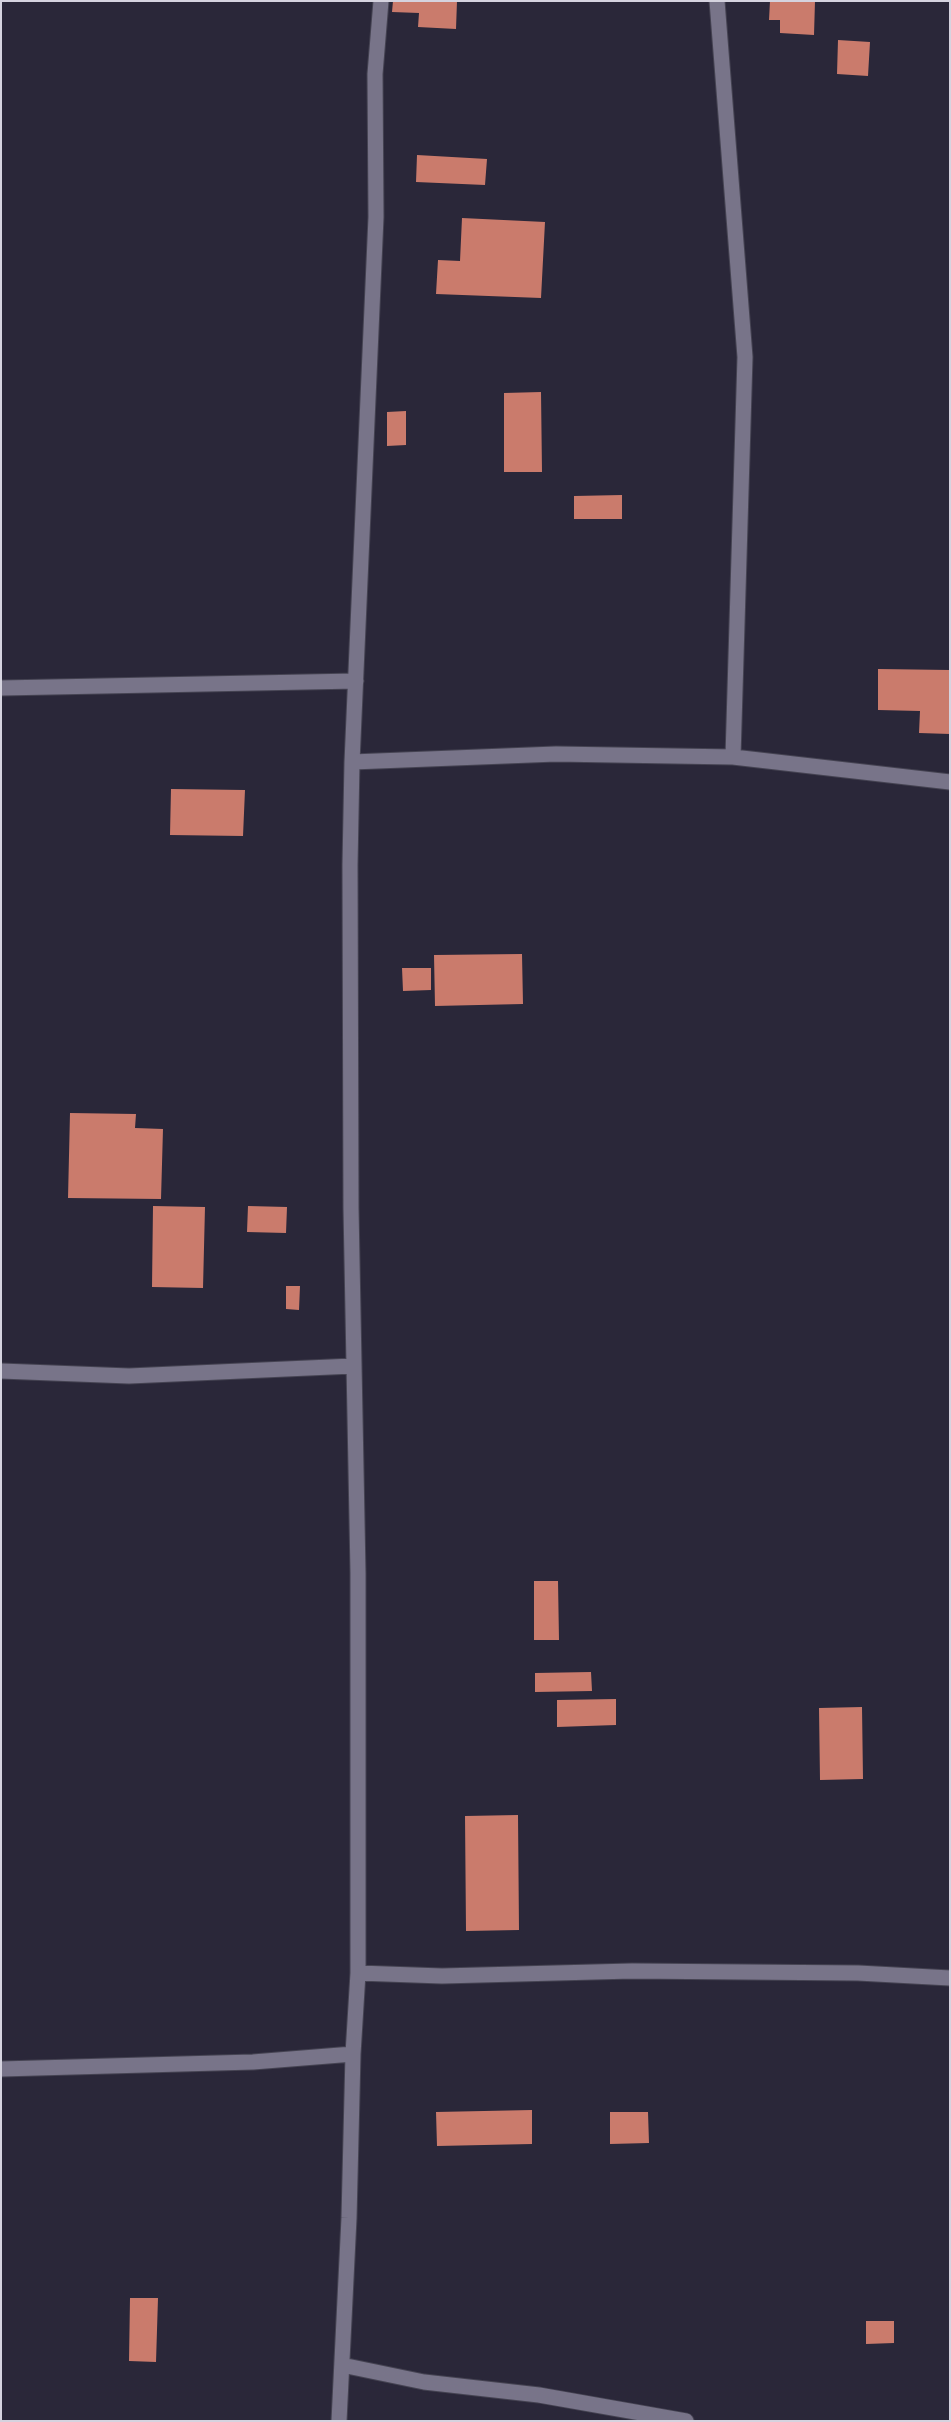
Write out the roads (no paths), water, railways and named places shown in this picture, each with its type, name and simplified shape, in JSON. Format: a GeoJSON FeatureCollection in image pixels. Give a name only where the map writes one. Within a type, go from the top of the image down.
{"type":"FeatureCollection","features":[{"type":"Feature","properties":{"kind":"street"},"geometry":{"type":"LineString","coordinates":[[339,2421],[349,2218],[353,2054],[358,1973],[358,1573],[350,1159],[352,762],[376,217],[375,74],[381,1]]}},
{"type":"Feature","properties":{"kind":"street"},"geometry":{"type":"LineString","coordinates":[[717,1],[745,358],[733,757]]}},
{"type":"Feature","properties":{"kind":"street"},"geometry":{"type":"LineString","coordinates":[[1,688],[356,682]]}},
{"type":"Feature","properties":{"kind":"street"},"geometry":{"type":"LineString","coordinates":[[352,762],[556,754],[733,757],[950,782]]}},
{"type":"Feature","properties":{"kind":"street"},"geometry":{"type":"LineString","coordinates":[[1,1371],[129,1376],[353,1366]]}},
{"type":"Feature","properties":{"kind":"street"},"geometry":{"type":"LineString","coordinates":[[358,1973],[442,1976],[632,1971],[858,1973],[950,1978]]}},
{"type":"Feature","properties":{"kind":"street"},"geometry":{"type":"LineString","coordinates":[[1,2069],[253,2062],[353,2054]]}},
{"type":"Feature","properties":{"kind":"street"},"geometry":{"type":"LineString","coordinates":[[342,2365],[424,2382],[539,2395],[686,2421]]}}]}
